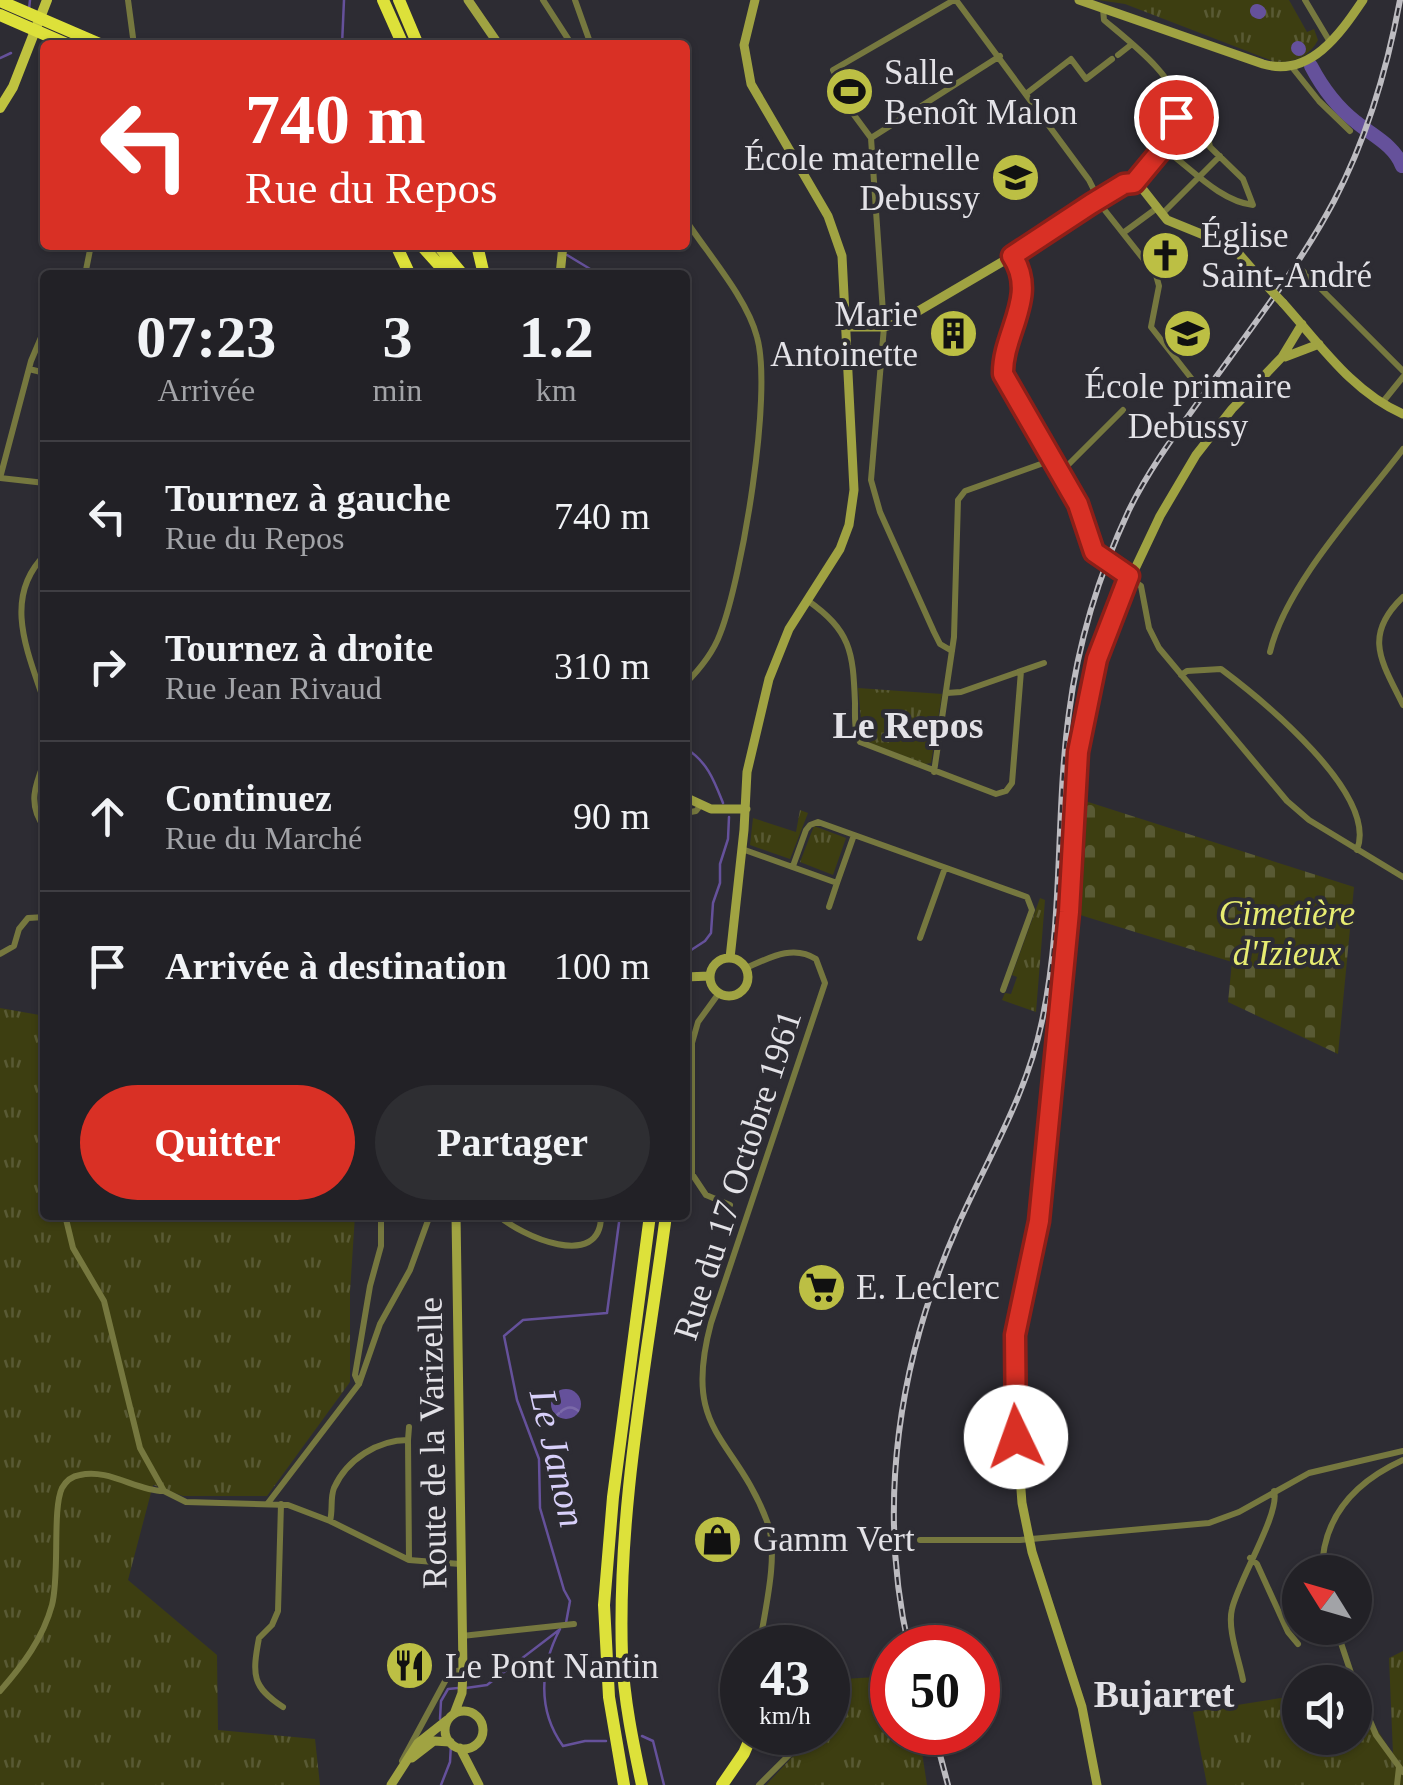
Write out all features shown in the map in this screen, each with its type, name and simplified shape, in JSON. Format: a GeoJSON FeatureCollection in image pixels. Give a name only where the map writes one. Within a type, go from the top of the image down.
{"type":"FeatureCollection","features":[{"type":"Feature","properties":{"kind":"highway"},"geometry":{"type":"LineString","coordinates":[[0,0],[91,40]]}},
{"type":"Feature","properties":{"kind":"highway"},"geometry":{"type":"LineString","coordinates":[[383,0],[398,40]]}},
{"type":"Feature","properties":{"kind":"highway"},"geometry":{"type":"LineString","coordinates":[[399,0],[416,40]]}},
{"type":"Feature","properties":{"kind":"highway"},"geometry":{"type":"LineString","coordinates":[[0,15],[58,40]]}},
{"type":"Feature","properties":{"kind":"highway"},"geometry":{"type":"LineString","coordinates":[[425,250],[442,270]]}},
{"type":"Feature","properties":{"kind":"highway"},"geometry":{"type":"LineString","coordinates":[[442,250],[459,270]]}},
{"type":"Feature","properties":{"kind":"highway"},"geometry":{"type":"LineString","coordinates":[[624,1785],[607,1681],[604,1606],[613,1497],[649,1220]]}},
{"type":"Feature","properties":{"kind":"highway"},"geometry":{"type":"LineString","coordinates":[[642,1785],[626,1704],[622,1657],[624,1546],[665,1220]]}},
{"type":"Feature","properties":{"kind":"highway"},"geometry":{"type":"LineString","coordinates":[[722,1785],[743,1755]]}},
{"type":"Feature","properties":{"kind":"main road"},"geometry":{"type":"LineString","coordinates":[[0,108],[13,87],[47,0]]}},
{"type":"Feature","properties":{"kind":"main road"},"geometry":{"type":"LineString","coordinates":[[468,0],[496,40]]}},
{"type":"Feature","properties":{"kind":"main road"},"geometry":{"type":"LineString","coordinates":[[730,958],[747,772],[768,679],[780,645],[840,549],[854,500],[842,256],[835,231],[762,106],[747,71],[745,36],[755,0]]}},
{"type":"Feature","properties":{"kind":"main road"},"geometry":{"type":"LineString","coordinates":[[1079,0],[1270,66],[1304,62],[1331,43],[1363,0]]}},
{"type":"Feature","properties":{"kind":"main road"},"geometry":{"type":"LineString","coordinates":[[846,327],[898,323],[1099,199],[1134,183],[1174,224],[1230,247],[1354,383],[1403,414]]}},
{"type":"Feature","properties":{"kind":"main road"},"geometry":{"type":"LineString","coordinates":[[1097,1785],[1082,1707],[1029,1539],[1014,1411],[1015,1335],[1039,1221],[1069,912],[1080,734],[1106,630],[1125,574],[1196,455],[1232,409],[1279,362],[1302,324]]}},
{"type":"Feature","properties":{"kind":"main road"},"geometry":{"type":"LineString","coordinates":[[1279,362],[1319,344]]}},
{"type":"Feature","properties":{"kind":"main road"},"geometry":{"type":"LineString","coordinates":[[690,800],[717,810],[746,809]]}},
{"type":"Feature","properties":{"kind":"main road"},"geometry":{"type":"LineString","coordinates":[[730,958],[746,968],[748,980],[742,991],[730,996],[718,993],[710,976],[718,961],[730,958]]}},
{"type":"Feature","properties":{"kind":"main road"},"geometry":{"type":"LineString","coordinates":[[690,977],[710,976]]}},
{"type":"Feature","properties":{"kind":"main road","name":"Route de la Varizelle"},"geometry":{"type":"LineString","coordinates":[[446,1721],[462,1688],[463,1670],[456,1220]]}},
{"type":"Feature","properties":{"kind":"main road"},"geometry":{"type":"LineString","coordinates":[[462,1688],[483,1728],[474,1758],[478,1785]]}},
{"type":"Feature","properties":{"kind":"main road"},"geometry":{"type":"LineString","coordinates":[[391,1784],[418,1742],[446,1721],[472,1712]]}},
{"type":"Feature","properties":{"kind":"main road"},"geometry":{"type":"LineString","coordinates":[[446,1721],[451,1743],[478,1785]]}},
{"type":"Feature","properties":{"kind":"main road"},"geometry":{"type":"LineString","coordinates":[[391,1784],[420,1750],[451,1743],[476,1744]]}},
{"type":"Feature","properties":{"kind":"street"},"geometry":{"type":"LineString","coordinates":[[128,0],[133,40]]}},
{"type":"Feature","properties":{"kind":"street"},"geometry":{"type":"LineString","coordinates":[[543,0],[569,40]]}},
{"type":"Feature","properties":{"kind":"street"},"geometry":{"type":"LineString","coordinates":[[574,0],[588,40]]}},
{"type":"Feature","properties":{"kind":"street"},"geometry":{"type":"LineString","coordinates":[[1305,0],[1331,43]]}},
{"type":"Feature","properties":{"kind":"street"},"geometry":{"type":"LineString","coordinates":[[952,651],[937,638],[876,500],[870,473],[884,326],[872,138],[847,101],[834,70],[959,1],[1158,281],[1151,327],[1195,383]]}},
{"type":"Feature","properties":{"kind":"street"},"geometry":{"type":"LineString","coordinates":[[1103,9],[1104,20],[1132,44],[1172,89],[1178,109],[1163,148],[1134,183]]}},
{"type":"Feature","properties":{"kind":"street"},"geometry":{"type":"LineString","coordinates":[[1027,93],[1071,59],[1086,79],[1132,44]]}},
{"type":"Feature","properties":{"kind":"street"},"geometry":{"type":"LineString","coordinates":[[872,138],[1000,56]]}},
{"type":"Feature","properties":{"kind":"street"},"geometry":{"type":"LineString","coordinates":[[1290,66],[1350,131]]}},
{"type":"Feature","properties":{"kind":"street"},"geometry":{"type":"LineString","coordinates":[[1163,148],[1200,178],[1238,201],[1253,205],[1243,178],[1210,146],[1204,124],[1178,109]]}},
{"type":"Feature","properties":{"kind":"street"},"geometry":{"type":"LineString","coordinates":[[1124,233],[1160,211],[1220,156]]}},
{"type":"Feature","properties":{"kind":"street"},"geometry":{"type":"LineString","coordinates":[[690,227],[752,323],[760,356],[750,499],[730,600],[712,651],[690,678]]}},
{"type":"Feature","properties":{"kind":"street"},"geometry":{"type":"LineString","coordinates":[[1012,256],[1022,274],[1024,292],[1003,374],[1078,504],[1098,556],[1143,592],[1153,638],[1297,810],[1403,877]]}},
{"type":"Feature","properties":{"kind":"street"},"geometry":{"type":"LineString","coordinates":[[1303,271],[1403,374],[1382,404]]}},
{"type":"Feature","properties":{"kind":"street"},"geometry":{"type":"LineString","coordinates":[[40,341],[0,478],[40,482]]}},
{"type":"Feature","properties":{"kind":"street"},"geometry":{"type":"LineString","coordinates":[[29,369],[40,372]]}},
{"type":"Feature","properties":{"kind":"street"},"geometry":{"type":"LineString","coordinates":[[1060,473],[1123,410]]}},
{"type":"Feature","properties":{"kind":"street"},"geometry":{"type":"LineString","coordinates":[[1270,652],[1310,569],[1403,449]]}},
{"type":"Feature","properties":{"kind":"street"},"geometry":{"type":"LineString","coordinates":[[934,772],[952,651],[958,500],[965,491],[1052,460]]}},
{"type":"Feature","properties":{"kind":"street"},"geometry":{"type":"LineString","coordinates":[[40,560],[23,589],[20,614],[40,689]]}},
{"type":"Feature","properties":{"kind":"street"},"geometry":{"type":"LineString","coordinates":[[1403,596],[1384,619],[1378,646],[1403,705]]}},
{"type":"Feature","properties":{"kind":"street"},"geometry":{"type":"LineString","coordinates":[[806,600],[837,624],[849,644],[860,742],[996,794],[1010,788],[1021,672]]}},
{"type":"Feature","properties":{"kind":"street"},"geometry":{"type":"LineString","coordinates":[[948,693],[1044,663]]}},
{"type":"Feature","properties":{"kind":"street"},"geometry":{"type":"LineString","coordinates":[[1181,675],[1187,671],[1220,669],[1305,741],[1349,797],[1360,839],[1357,850]]}},
{"type":"Feature","properties":{"kind":"street"},"geometry":{"type":"LineString","coordinates":[[40,773],[33,792],[34,811],[40,821]]}},
{"type":"Feature","properties":{"kind":"street"},"geometry":{"type":"LineString","coordinates":[[690,812],[700,806]]}},
{"type":"Feature","properties":{"kind":"street"},"geometry":{"type":"LineString","coordinates":[[793,866],[806,830],[814,822],[1031,900],[1032,910],[1004,990]]}},
{"type":"Feature","properties":{"kind":"street"},"geometry":{"type":"LineString","coordinates":[[829,907],[854,835]]}},
{"type":"Feature","properties":{"kind":"street"},"geometry":{"type":"LineString","coordinates":[[742,848],[837,882]]}},
{"type":"Feature","properties":{"kind":"street"},"geometry":{"type":"LineString","coordinates":[[920,938],[945,868]]}},
{"type":"Feature","properties":{"kind":"street"},"geometry":{"type":"LineString","coordinates":[[0,954],[14,946],[19,929],[28,918],[40,917]]}},
{"type":"Feature","properties":{"kind":"street","name":"Rue du 17 Octobre 1961"},"geometry":{"type":"LineString","coordinates":[[746,968],[780,954],[800,951],[816,959],[824,982],[712,1323],[702,1365],[710,1426],[755,1498],[770,1536],[762,1625]]}},
{"type":"Feature","properties":{"kind":"street"},"geometry":{"type":"LineString","coordinates":[[718,993],[698,1022],[692,1043],[692,1174],[701,1190],[730,1205]]}},
{"type":"Feature","properties":{"kind":"street"},"geometry":{"type":"LineString","coordinates":[[66,1220],[74,1248],[104,1301],[140,1448],[164,1491]]}},
{"type":"Feature","properties":{"kind":"street"},"geometry":{"type":"LineString","coordinates":[[359,1384],[355,1375],[381,1246],[381,1220]]}},
{"type":"Feature","properties":{"kind":"street"},"geometry":{"type":"LineString","coordinates":[[268,1503],[359,1384],[380,1324],[410,1270],[428,1220]]}},
{"type":"Feature","properties":{"kind":"street"},"geometry":{"type":"LineString","coordinates":[[505,1220],[529,1236],[577,1244],[586,1243],[597,1234],[601,1220]]}},
{"type":"Feature","properties":{"kind":"street"},"geometry":{"type":"LineString","coordinates":[[409,1560],[410,1428]]}},
{"type":"Feature","properties":{"kind":"street"},"geometry":{"type":"LineString","coordinates":[[330,1521],[333,1490],[359,1456],[372,1448],[408,1440]]}},
{"type":"Feature","properties":{"kind":"street"},"geometry":{"type":"LineString","coordinates":[[920,1540],[1029,1539],[1209,1523],[1239,1512],[1323,1468],[1403,1450]]}},
{"type":"Feature","properties":{"kind":"street"},"geometry":{"type":"LineString","coordinates":[[1324,1555],[1326,1538],[1342,1505],[1370,1477],[1403,1460]]}},
{"type":"Feature","properties":{"kind":"street"},"geometry":{"type":"LineString","coordinates":[[0,1691],[38,1640],[52,1606],[60,1499],[65,1484],[78,1475],[100,1474],[164,1491],[186,1502],[281,1504],[330,1521],[409,1560],[460,1564]]}},
{"type":"Feature","properties":{"kind":"street"},"geometry":{"type":"LineString","coordinates":[[1243,1680],[1231,1614],[1250,1558],[1273,1512],[1274,1491]]}},
{"type":"Feature","properties":{"kind":"street"},"geometry":{"type":"LineString","coordinates":[[281,1504],[278,1611],[272,1625],[259,1638],[257,1679],[264,1695],[283,1707]]}},
{"type":"Feature","properties":{"kind":"street"},"geometry":{"type":"LineString","coordinates":[[1250,1558],[1257,1564],[1282,1619]]}},
{"type":"Feature","properties":{"kind":"street"},"geometry":{"type":"LineString","coordinates":[[462,1636],[572,1624]]}},
{"type":"Feature","properties":{"kind":"street"},"geometry":{"type":"LineString","coordinates":[[391,1784],[450,1672],[463,1670]]}},
{"type":"Feature","properties":{"kind":"street"},"geometry":{"type":"LineString","coordinates":[[1372,1725],[1401,1770],[1397,1785]]}},
{"type":"Feature","properties":{"kind":"street"},"geometry":{"type":"LineString","coordinates":[[758,1785],[790,1755]]}},
{"type":"Feature","properties":{"kind":"green space"},"geometry":{"type":"Polygon","coordinates":[[[1098,0],[1289,0],[1307,32],[1314,29],[1318,40],[1301,57],[1275,62],[1125,4],[1098,0]]]}},
{"type":"Feature","properties":{"kind":"green space"},"geometry":{"type":"Polygon","coordinates":[[[858,688],[942,694],[931,763],[863,740],[858,688]]]}},
{"type":"Feature","properties":{"kind":"green space","name":"Cimetière d'Izieux"},"geometry":{"type":"Polygon","coordinates":[[[1082,800],[1354,887],[1338,1054],[1228,1002],[1232,962],[1077,914],[1082,800]]]}},
{"type":"Feature","properties":{"kind":"green space"},"geometry":{"type":"Polygon","coordinates":[[[800,810],[808,813],[790,859],[750,845],[753,818],[796,832],[800,810]]]}},
{"type":"Feature","properties":{"kind":"green space"},"geometry":{"type":"Polygon","coordinates":[[[814,826],[846,838],[833,875],[800,862],[814,826]]]}},
{"type":"Feature","properties":{"kind":"green space"},"geometry":{"type":"Polygon","coordinates":[[[1040,898],[1045,900],[1036,1012],[1002,1000],[1005,993],[1011,994],[1017,977],[1012,975],[1040,898]]]}},
{"type":"Feature","properties":{"kind":"green space"},"geometry":{"type":"Polygon","coordinates":[[[0,1008],[40,1015],[40,1220],[355,1220],[350,1382],[267,1496],[183,1496],[153,1485],[128,1580],[217,1655],[218,1730],[315,1739],[320,1785],[0,1785],[0,1008]]]}},
{"type":"Feature","properties":{"kind":"green space"},"geometry":{"type":"Polygon","coordinates":[[[1403,1651],[1403,1785],[1207,1785],[1193,1712],[1282,1698],[1282,1755],[1372,1755],[1372,1722],[1393,1754],[1389,1658],[1403,1651]]]}},
{"type":"Feature","properties":{"kind":"green space"},"geometry":{"type":"Polygon","coordinates":[[[870,1677],[870,1755],[922,1755],[927,1785],[766,1785],[794,1755],[850,1755],[850,1679],[870,1677]]]}},
{"type":"Feature","properties":{"kind":"water"},"geometry":{"type":"Polygon","coordinates":[[[566,1389],[580,1398],[581,1404],[572,1418],[566,1419],[552,1410],[551,1404],[560,1390],[566,1389]]]}},
{"type":"Feature","properties":{"kind":"waterway"},"geometry":{"type":"LineString","coordinates":[[29,9],[30,0]]}},
{"type":"Feature","properties":{"kind":"waterway","name":"Le Janon"},"geometry":{"type":"LineString","coordinates":[[342,40],[344,0]]}},
{"type":"Feature","properties":{"kind":"waterway"},"geometry":{"type":"LineString","coordinates":[[0,58],[11,53]]}},
{"type":"Feature","properties":{"kind":"waterway"},"geometry":{"type":"LineString","coordinates":[[1311,66],[1337,104],[1388,147],[1402,166]]}},
{"type":"Feature","properties":{"kind":"waterway","name":"Le Janon"},"geometry":{"type":"LineString","coordinates":[[567,255],[592,270]]}},
{"type":"Feature","properties":{"kind":"waterway","name":"Le Janon"},"geometry":{"type":"LineString","coordinates":[[690,751],[713,779],[723,803]]}},
{"type":"Feature","properties":{"kind":"waterway","name":"Le Janon"},"geometry":{"type":"LineString","coordinates":[[690,951],[711,933],[729,817]]}},
{"type":"Feature","properties":{"kind":"waterway","name":"Le Janon"},"geometry":{"type":"LineString","coordinates":[[566,1623],[570,1601],[540,1508],[539,1459],[517,1400],[504,1336],[523,1320],[607,1313],[619,1220]]}},
{"type":"Feature","properties":{"kind":"waterway","name":"Le Janon"},"geometry":{"type":"LineString","coordinates":[[560,1629],[545,1673],[549,1718],[563,1746],[606,1741]]}},
{"type":"Feature","properties":{"kind":"waterway"},"geometry":{"type":"LineString","coordinates":[[466,1688],[487,1685],[559,1630]]}},
{"type":"Feature","properties":{"kind":"waterway"},"geometry":{"type":"LineString","coordinates":[[440,1719],[441,1701],[448,1689],[458,1688]]}},
{"type":"Feature","properties":{"kind":"waterway","name":"Le Janon"},"geometry":{"type":"LineString","coordinates":[[642,1736],[653,1741],[664,1785]]}},
{"type":"Feature","properties":{"kind":"waterway"},"geometry":{"type":"LineString","coordinates":[[441,1785],[450,1762],[451,1744]]}},
{"type":"Feature","properties":{"kind":"railway"},"geometry":{"type":"LineString","coordinates":[[905,1625],[894,1540],[894,1486],[908,1379],[938,1275],[1017,1100],[1042,1021],[1054,944],[1069,713],[1091,609],[1118,534],[1148,475],[1293,269],[1334,201],[1374,103],[1400,0]]}},
{"type":"Feature","properties":{"kind":"railway"},"geometry":{"type":"LineString","coordinates":[[940,1755],[948,1785]]}},
{"type":"Feature","properties":{"kind":"place","name":"Salle Benoît Malon"},"geometry":{"type":"Point","coordinates":[849,92]}},
{"type":"Feature","properties":{"kind":"place","name":"École maternelle Debussy"},"geometry":{"type":"Point","coordinates":[1015,178]}},
{"type":"Feature","properties":{"kind":"place","name":"Église Saint-André"},"geometry":{"type":"Point","coordinates":[1166,255]}},
{"type":"Feature","properties":{"kind":"place","name":"Marie Antoinette"},"geometry":{"type":"Point","coordinates":[953,334]}},
{"type":"Feature","properties":{"kind":"place","name":"École primaire Debussy"},"geometry":{"type":"Point","coordinates":[1188,334]}},
{"type":"Feature","properties":{"kind":"place","name":"E. Leclerc"},"geometry":{"type":"Point","coordinates":[821,1287]}},
{"type":"Feature","properties":{"kind":"place","name":"Gamm Vert"},"geometry":{"type":"Point","coordinates":[718,1539]}},
{"type":"Feature","properties":{"kind":"place","name":"Le Pont Nantin"},"geometry":{"type":"Point","coordinates":[410,1666]}},
{"type":"Feature","properties":{"kind":"district","name":"Le Repos"},"geometry":{"type":"Point","coordinates":[908,725]}},
{"type":"Feature","properties":{"kind":"district","name":"Bujarret"},"geometry":{"type":"Point","coordinates":[1164,1694]}},
{"type":"Feature","properties":{"kind":"route"},"geometry":{"type":"LineString","coordinates":[[1016,1437],[1015,1335],[1039,1221],[1069,912],[1078,752],[1097,659],[1129,576],[1094,552],[1078,504],[1003,374],[1024,292],[1022,274],[1012,256],[1124,184],[1134,183],[1163,148],[1176,117]]}}]}
